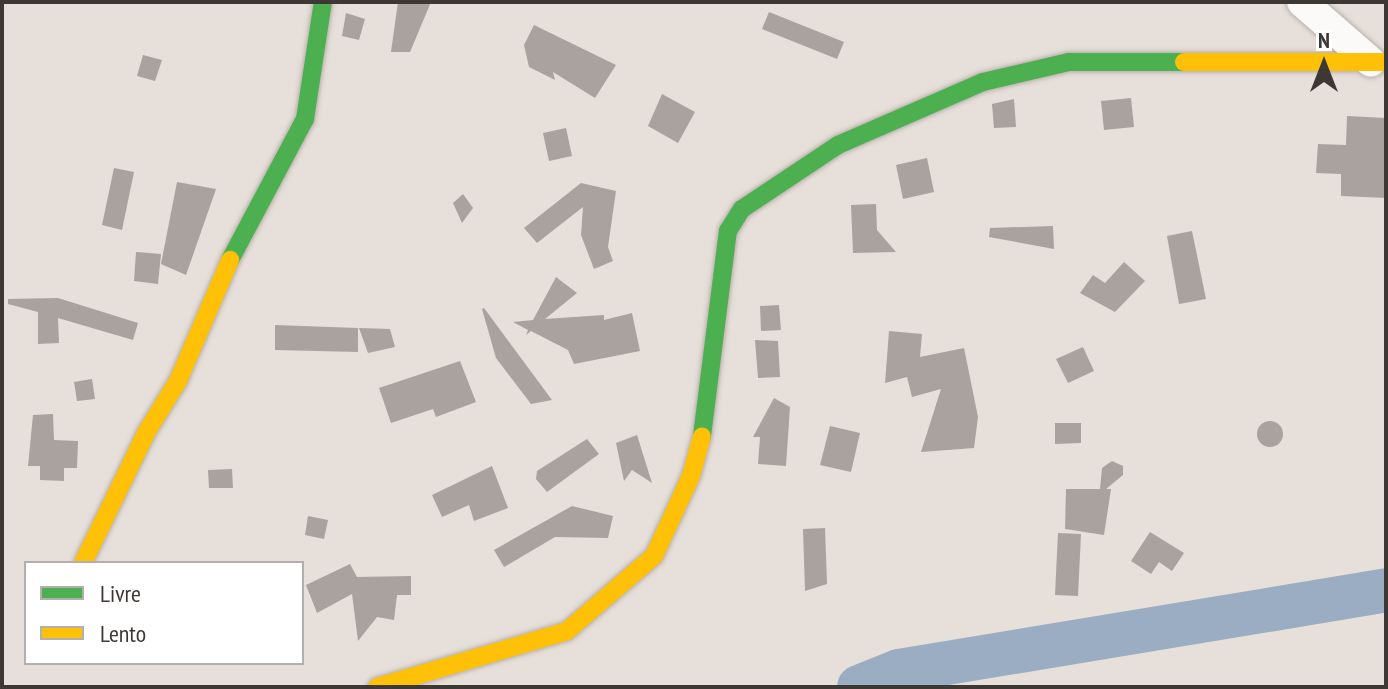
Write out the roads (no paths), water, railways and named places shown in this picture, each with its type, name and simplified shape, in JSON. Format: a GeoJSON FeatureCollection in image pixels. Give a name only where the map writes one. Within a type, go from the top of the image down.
{"type":"FeatureCollection","features":[{"type":"Feature","properties":{"kind":"street"},"geometry":{"type":"LineString","coordinates":[[84,561],[133,458],[178,381],[238,242],[305,119],[323,2]]}},
{"type":"Feature","properties":{"kind":"street"},"geometry":{"type":"LineString","coordinates":[[1302,2],[1378,62]]}},
{"type":"Feature","properties":{"kind":"street"},"geometry":{"type":"LineString","coordinates":[[377,687],[567,631],[654,556],[691,476],[702,438],[728,231],[742,209],[838,145],[983,82],[1069,62],[1378,62]]}},
{"type":"Feature","properties":{"kind":"waterway"},"geometry":{"type":"LineString","coordinates":[[859,687],[899,671],[1386,590]]}}]}
